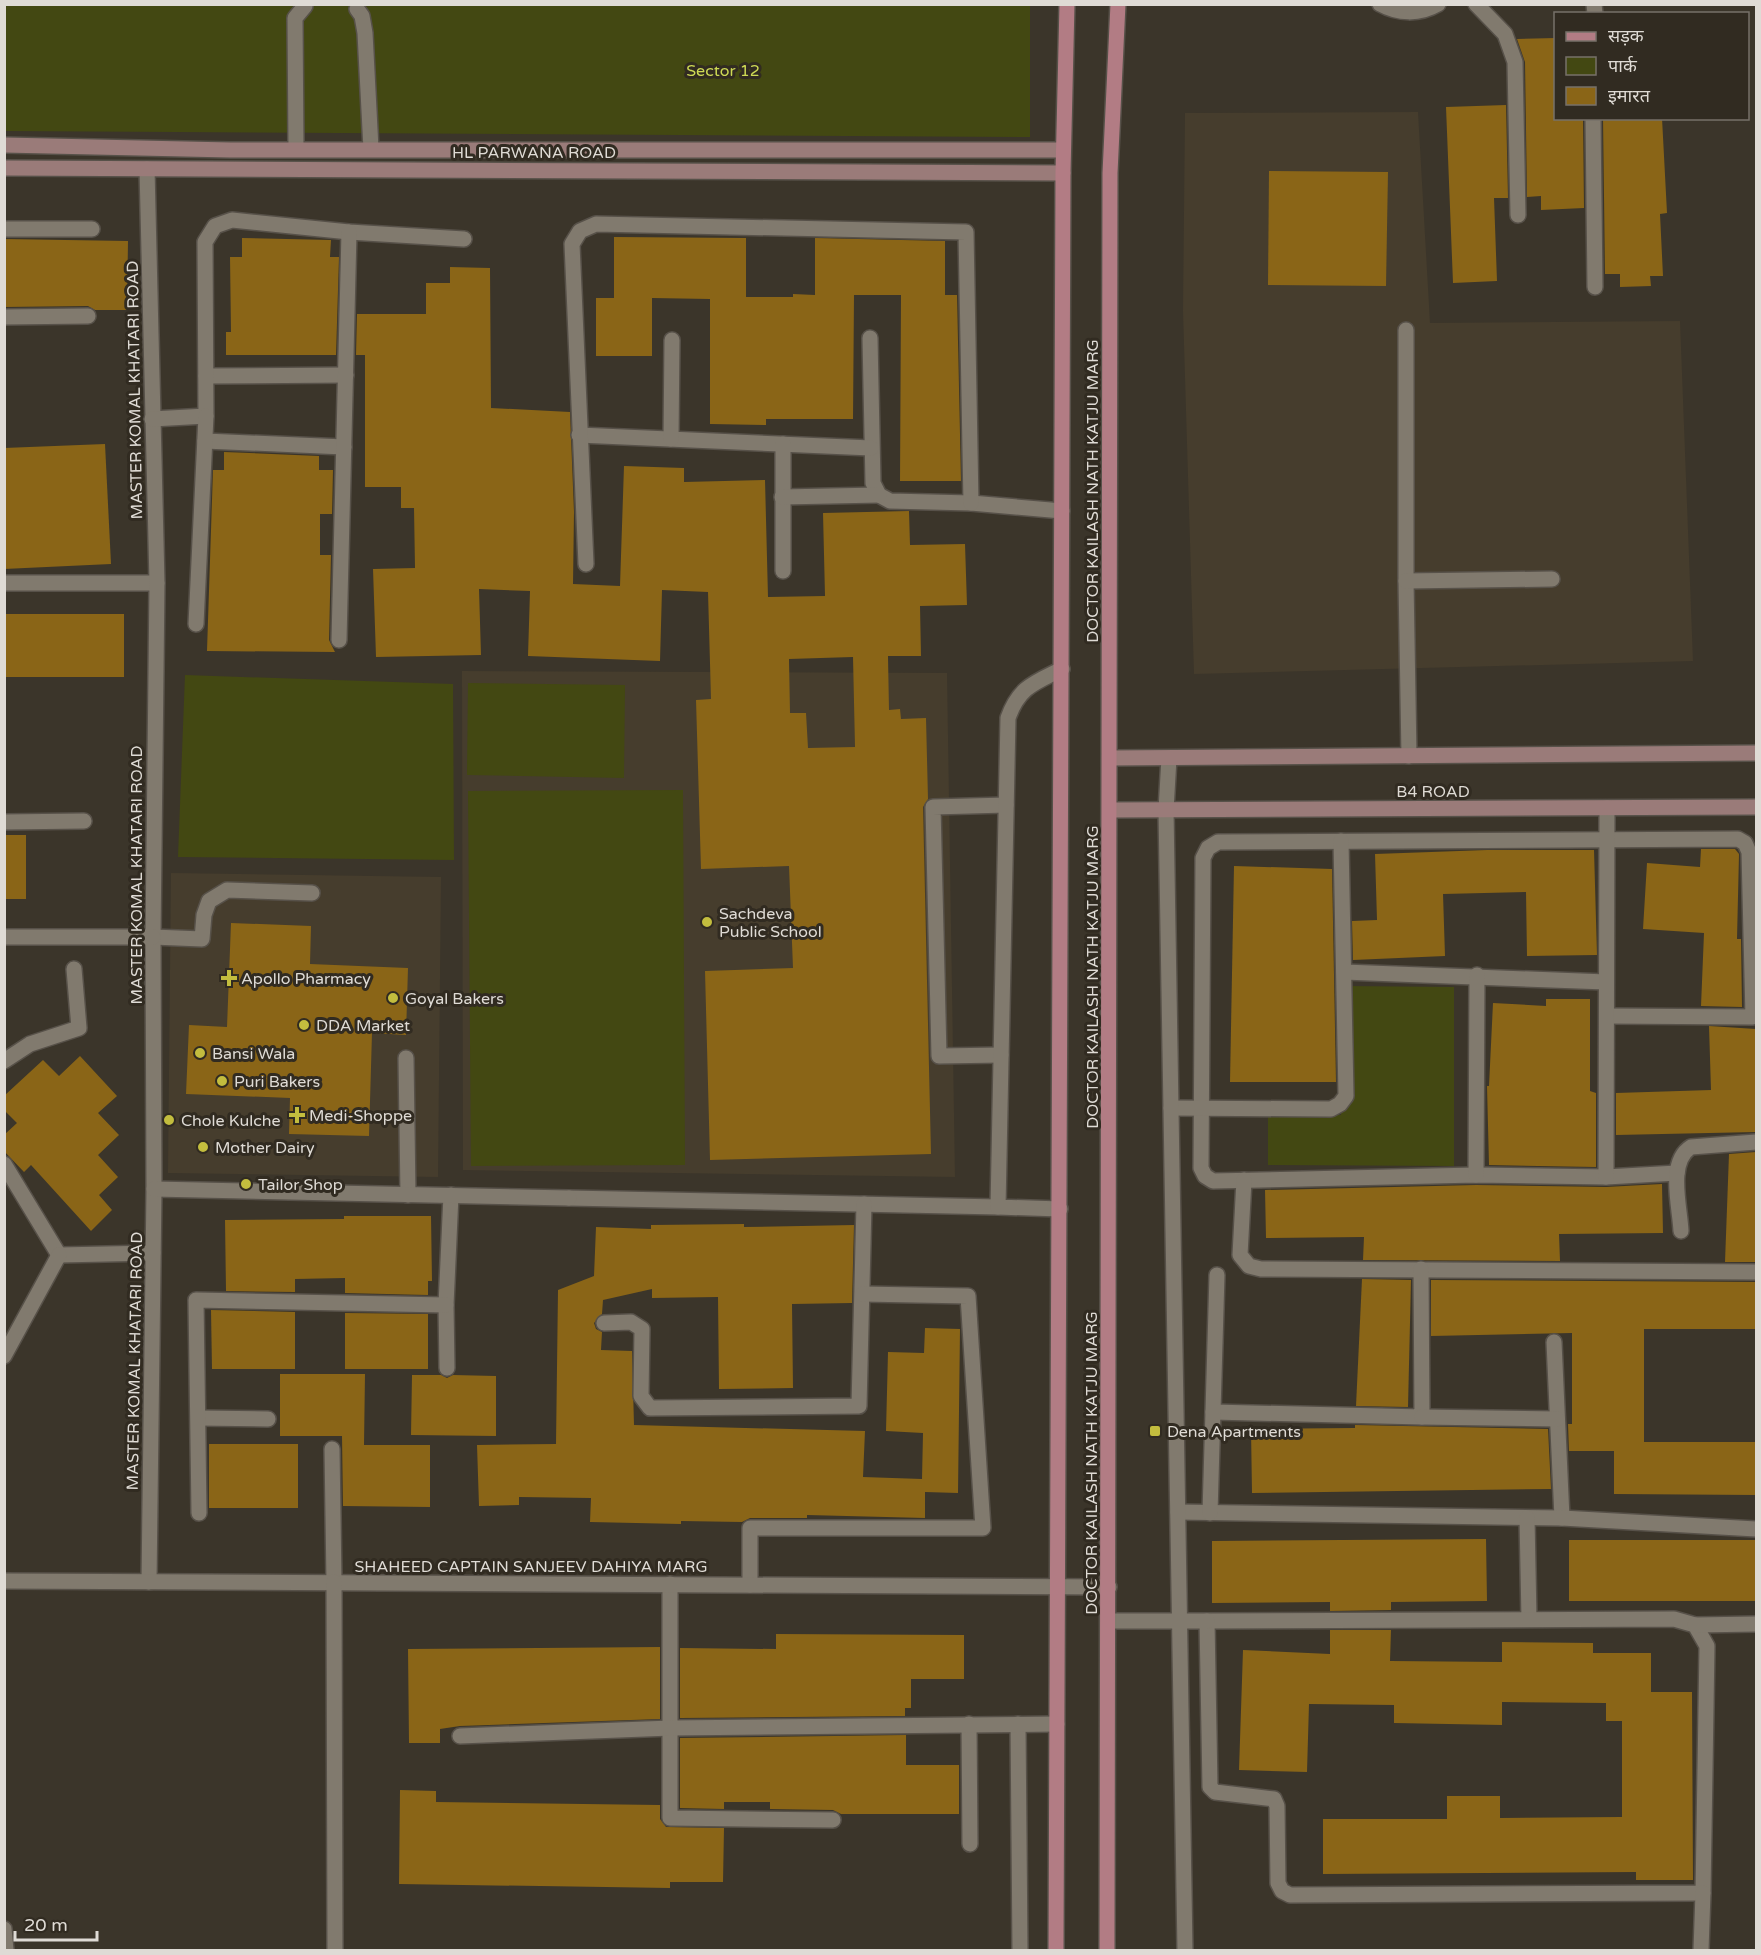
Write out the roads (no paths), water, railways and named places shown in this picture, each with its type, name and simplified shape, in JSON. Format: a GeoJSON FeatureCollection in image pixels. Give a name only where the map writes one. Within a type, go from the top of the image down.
{"type":"FeatureCollection","features":[{"type":"Feature","properties":{"kind":"main road","name":"DOCTOR KAILASH NATH KATJU MARG"},"geometry":{"type":"LineString","coordinates":[[1056,1950],[1063,150],[1067,4]]}},
{"type":"Feature","properties":{"kind":"main road","name":"DOCTOR KAILASH NATH KATJU MARG"},"geometry":{"type":"LineString","coordinates":[[1107,1950],[1110,173],[1118,4]]}},
{"type":"Feature","properties":{"kind":"street"},"geometry":{"type":"LineString","coordinates":[[1380,4],[1414,13],[1437,4]]}},
{"type":"Feature","properties":{"kind":"street"},"geometry":{"type":"LineString","coordinates":[[1476,4],[1505,34],[1515,62],[1518,214]]}},
{"type":"Feature","properties":{"kind":"street"},"geometry":{"type":"LineString","coordinates":[[296,148],[295,18],[305,6]]}},
{"type":"Feature","properties":{"kind":"street"},"geometry":{"type":"LineString","coordinates":[[357,9],[362,16],[366,33],[371,149]]}},
{"type":"Feature","properties":{"kind":"street"},"geometry":{"type":"LineString","coordinates":[[1593,120],[1595,287]]}},
{"type":"Feature","properties":{"kind":"street"},"geometry":{"type":"LineString","coordinates":[[4,145],[371,149],[1063,150]]}},
{"type":"Feature","properties":{"kind":"street","name":"HL PARWANA ROAD"},"geometry":{"type":"LineString","coordinates":[[4,168],[1063,173]]}},
{"type":"Feature","properties":{"kind":"street","name":"MASTER KOMAL KHATARI ROAD"},"geometry":{"type":"LineString","coordinates":[[147,169],[157,583],[153,937],[154,1189],[148,1582]]}},
{"type":"Feature","properties":{"kind":"street"},"geometry":{"type":"LineString","coordinates":[[196,624],[206,416],[205,242],[215,226],[232,220],[349,232],[464,238]]}},
{"type":"Feature","properties":{"kind":"street"},"geometry":{"type":"LineString","coordinates":[[586,564],[572,244],[580,231],[596,224],[966,232],[972,503]]}},
{"type":"Feature","properties":{"kind":"street"},"geometry":{"type":"LineString","coordinates":[[4,229],[92,230]]}},
{"type":"Feature","properties":{"kind":"street"},"geometry":{"type":"LineString","coordinates":[[339,640],[349,232]]}},
{"type":"Feature","properties":{"kind":"street"},"geometry":{"type":"LineString","coordinates":[[4,317],[88,316]]}},
{"type":"Feature","properties":{"kind":"street"},"geometry":{"type":"LineString","coordinates":[[1406,330],[1409,756]]}},
{"type":"Feature","properties":{"kind":"street"},"geometry":{"type":"LineString","coordinates":[[870,338],[873,483],[879,495]]}},
{"type":"Feature","properties":{"kind":"street"},"geometry":{"type":"LineString","coordinates":[[671,439],[672,340]]}},
{"type":"Feature","properties":{"kind":"street"},"geometry":{"type":"LineString","coordinates":[[206,376],[345,375]]}},
{"type":"Feature","properties":{"kind":"street"},"geometry":{"type":"LineString","coordinates":[[152,419],[206,416]]}},
{"type":"Feature","properties":{"kind":"street"},"geometry":{"type":"LineString","coordinates":[[579,435],[871,448]]}},
{"type":"Feature","properties":{"kind":"street"},"geometry":{"type":"LineString","coordinates":[[205,441],[344,447]]}},
{"type":"Feature","properties":{"kind":"street"},"geometry":{"type":"LineString","coordinates":[[783,444],[783,571]]}},
{"type":"Feature","properties":{"kind":"street"},"geometry":{"type":"LineString","coordinates":[[783,497],[879,495],[890,501],[972,503],[1062,511]]}},
{"type":"Feature","properties":{"kind":"street"},"geometry":{"type":"LineString","coordinates":[[1406,581],[1552,579]]}},
{"type":"Feature","properties":{"kind":"street"},"geometry":{"type":"LineString","coordinates":[[4,583],[157,583]]}},
{"type":"Feature","properties":{"kind":"street"},"geometry":{"type":"LineString","coordinates":[[998,1208],[1008,718],[1014,699],[1028,686],[1062,669]]}},
{"type":"Feature","properties":{"kind":"street"},"geometry":{"type":"LineString","coordinates":[[1110,758],[1756,753]]}},
{"type":"Feature","properties":{"kind":"street"},"geometry":{"type":"LineString","coordinates":[[1169,758],[1166,810],[1185,1950]]}},
{"type":"Feature","properties":{"kind":"street"},"geometry":{"type":"LineString","coordinates":[[1001,1055],[939,1056],[933,807],[1006,805]]}},
{"type":"Feature","properties":{"kind":"street","name":"B4 ROAD"},"geometry":{"type":"LineString","coordinates":[[1110,810],[1756,807]]}},
{"type":"Feature","properties":{"kind":"street"},"geometry":{"type":"LineString","coordinates":[[1606,1177],[1607,808]]}},
{"type":"Feature","properties":{"kind":"street"},"geometry":{"type":"LineString","coordinates":[[4,822],[84,821]]}},
{"type":"Feature","properties":{"kind":"street"},"geometry":{"type":"LineString","coordinates":[[1606,1016],[1755,1017],[1749,852],[1745,843],[1738,839],[1607,838],[1218,842],[1208,848],[1203,858],[1201,1168],[1205,1176],[1213,1181],[1476,1175],[1606,1177],[1677,1173]]}},
{"type":"Feature","properties":{"kind":"street"},"geometry":{"type":"LineString","coordinates":[[1171,1108],[1330,1109],[1340,1104],[1346,1096],[1341,841]]}},
{"type":"Feature","properties":{"kind":"street"},"geometry":{"type":"LineString","coordinates":[[4,937],[202,939],[204,915],[209,901],[227,890],[312,893]]}},
{"type":"Feature","properties":{"kind":"street"},"geometry":{"type":"LineString","coordinates":[[4,1061],[30,1044],[79,1028],[74,969]]}},
{"type":"Feature","properties":{"kind":"street"},"geometry":{"type":"LineString","coordinates":[[1344,972],[1477,975],[1606,982]]}},
{"type":"Feature","properties":{"kind":"street"},"geometry":{"type":"LineString","coordinates":[[1476,1175],[1477,975]]}},
{"type":"Feature","properties":{"kind":"street"},"geometry":{"type":"LineString","coordinates":[[406,1058],[408,1195]]}},
{"type":"Feature","properties":{"kind":"street"},"geometry":{"type":"LineString","coordinates":[[1681,1231],[1677,1173],[1683,1152],[1692,1147],[1756,1142]]}},
{"type":"Feature","properties":{"kind":"street"},"geometry":{"type":"LineString","coordinates":[[4,1164],[59,1255]]}},
{"type":"Feature","properties":{"kind":"street"},"geometry":{"type":"LineString","coordinates":[[1244,1180],[1240,1255],[1249,1266],[1292,1270],[1756,1272]]}},
{"type":"Feature","properties":{"kind":"street"},"geometry":{"type":"LineString","coordinates":[[154,1189],[1060,1209]]}},
{"type":"Feature","properties":{"kind":"street"},"geometry":{"type":"LineString","coordinates":[[447,1368],[446,1305],[451,1195]]}},
{"type":"Feature","properties":{"kind":"street"},"geometry":{"type":"LineString","coordinates":[[604,1323],[631,1322],[642,1329],[641,1396],[650,1408],[859,1406],[864,1204]]}},
{"type":"Feature","properties":{"kind":"street"},"geometry":{"type":"LineString","coordinates":[[59,1255],[153,1253]]}},
{"type":"Feature","properties":{"kind":"street"},"geometry":{"type":"LineString","coordinates":[[4,1356],[59,1255]]}},
{"type":"Feature","properties":{"kind":"street"},"geometry":{"type":"LineString","coordinates":[[1420,1269],[1422,1417]]}},
{"type":"Feature","properties":{"kind":"street"},"geometry":{"type":"LineString","coordinates":[[1210,1513],[1217,1275]]}},
{"type":"Feature","properties":{"kind":"street"},"geometry":{"type":"LineString","coordinates":[[750,1585],[750,1528],[983,1528],[968,1296],[863,1294]]}},
{"type":"Feature","properties":{"kind":"street"},"geometry":{"type":"LineString","coordinates":[[199,1513],[196,1300],[446,1305]]}},
{"type":"Feature","properties":{"kind":"street"},"geometry":{"type":"LineString","coordinates":[[1554,1342],[1562,1518]]}},
{"type":"Feature","properties":{"kind":"street"},"geometry":{"type":"LineString","coordinates":[[1213,1412],[1557,1419]]}},
{"type":"Feature","properties":{"kind":"street"},"geometry":{"type":"LineString","coordinates":[[199,1418],[268,1419]]}},
{"type":"Feature","properties":{"kind":"street"},"geometry":{"type":"LineString","coordinates":[[332,1449],[334,1950]]}},
{"type":"Feature","properties":{"kind":"street"},"geometry":{"type":"LineString","coordinates":[[1178,1512],[1562,1518],[1756,1529]]}},
{"type":"Feature","properties":{"kind":"street"},"geometry":{"type":"LineString","coordinates":[[1527,1518],[1529,1619]]}},
{"type":"Feature","properties":{"kind":"street","name":"SHAHEED CAPTAIN SANJEEV DAHIYA MARG"},"geometry":{"type":"LineString","coordinates":[[4,1581],[1109,1587]]}},
{"type":"Feature","properties":{"kind":"street"},"geometry":{"type":"LineString","coordinates":[[670,1584],[670,1818],[834,1820]]}},
{"type":"Feature","properties":{"kind":"street"},"geometry":{"type":"LineString","coordinates":[[1109,1621],[1674,1618],[1695,1625],[1756,1624]]}},
{"type":"Feature","properties":{"kind":"street"},"geometry":{"type":"LineString","coordinates":[[1207,1621],[1208,1781],[1215,1792],[1274,1799],[1277,1806],[1278,1883],[1282,1891],[1290,1895],[1703,1893]]}},
{"type":"Feature","properties":{"kind":"street"},"geometry":{"type":"LineString","coordinates":[[1695,1625],[1707,1646],[1701,1950]]}},
{"type":"Feature","properties":{"kind":"street"},"geometry":{"type":"LineString","coordinates":[[969,1724],[970,1844]]}},
{"type":"Feature","properties":{"kind":"street"},"geometry":{"type":"LineString","coordinates":[[1018,1724],[1020,1950]]}},
{"type":"Feature","properties":{"kind":"street"},"geometry":{"type":"LineString","coordinates":[[460,1736],[671,1728],[1057,1724]]}},
{"type":"Feature","properties":{"kind":"street"},"geometry":{"type":"LineString","coordinates":[[4,1929],[6,1950]]}},
{"type":"Feature","properties":{"kind":"place","name":"Sachdeva Public School"},"geometry":{"type":"Point","coordinates":[707,922]}},
{"type":"Feature","properties":{"kind":"place","name":"Apollo Pharmacy"},"geometry":{"type":"Point","coordinates":[229,978]}},
{"type":"Feature","properties":{"kind":"place","name":"Goyal Bakers"},"geometry":{"type":"Point","coordinates":[393,998]}},
{"type":"Feature","properties":{"kind":"place","name":"DDA Market"},"geometry":{"type":"Point","coordinates":[304,1025]}},
{"type":"Feature","properties":{"kind":"place","name":"Bansi Wala"},"geometry":{"type":"Point","coordinates":[200,1053]}},
{"type":"Feature","properties":{"kind":"place","name":"Puri Bakers"},"geometry":{"type":"Point","coordinates":[222,1081]}},
{"type":"Feature","properties":{"kind":"place","name":"Medi-Shoppe"},"geometry":{"type":"Point","coordinates":[297,1115]}},
{"type":"Feature","properties":{"kind":"place","name":"Chole Kulche"},"geometry":{"type":"Point","coordinates":[169,1120]}},
{"type":"Feature","properties":{"kind":"place","name":"Mother Dairy"},"geometry":{"type":"Point","coordinates":[203,1147]}},
{"type":"Feature","properties":{"kind":"place","name":"Tailor Shop"},"geometry":{"type":"Point","coordinates":[246,1184]}},
{"type":"Feature","properties":{"kind":"place","name":"Dena Apartments"},"geometry":{"type":"Point","coordinates":[1155,1431]}},
{"type":"Feature","properties":{"kind":"park label","name":"Sector 12"},"geometry":{"type":"Point","coordinates":[723,70]}}]}
